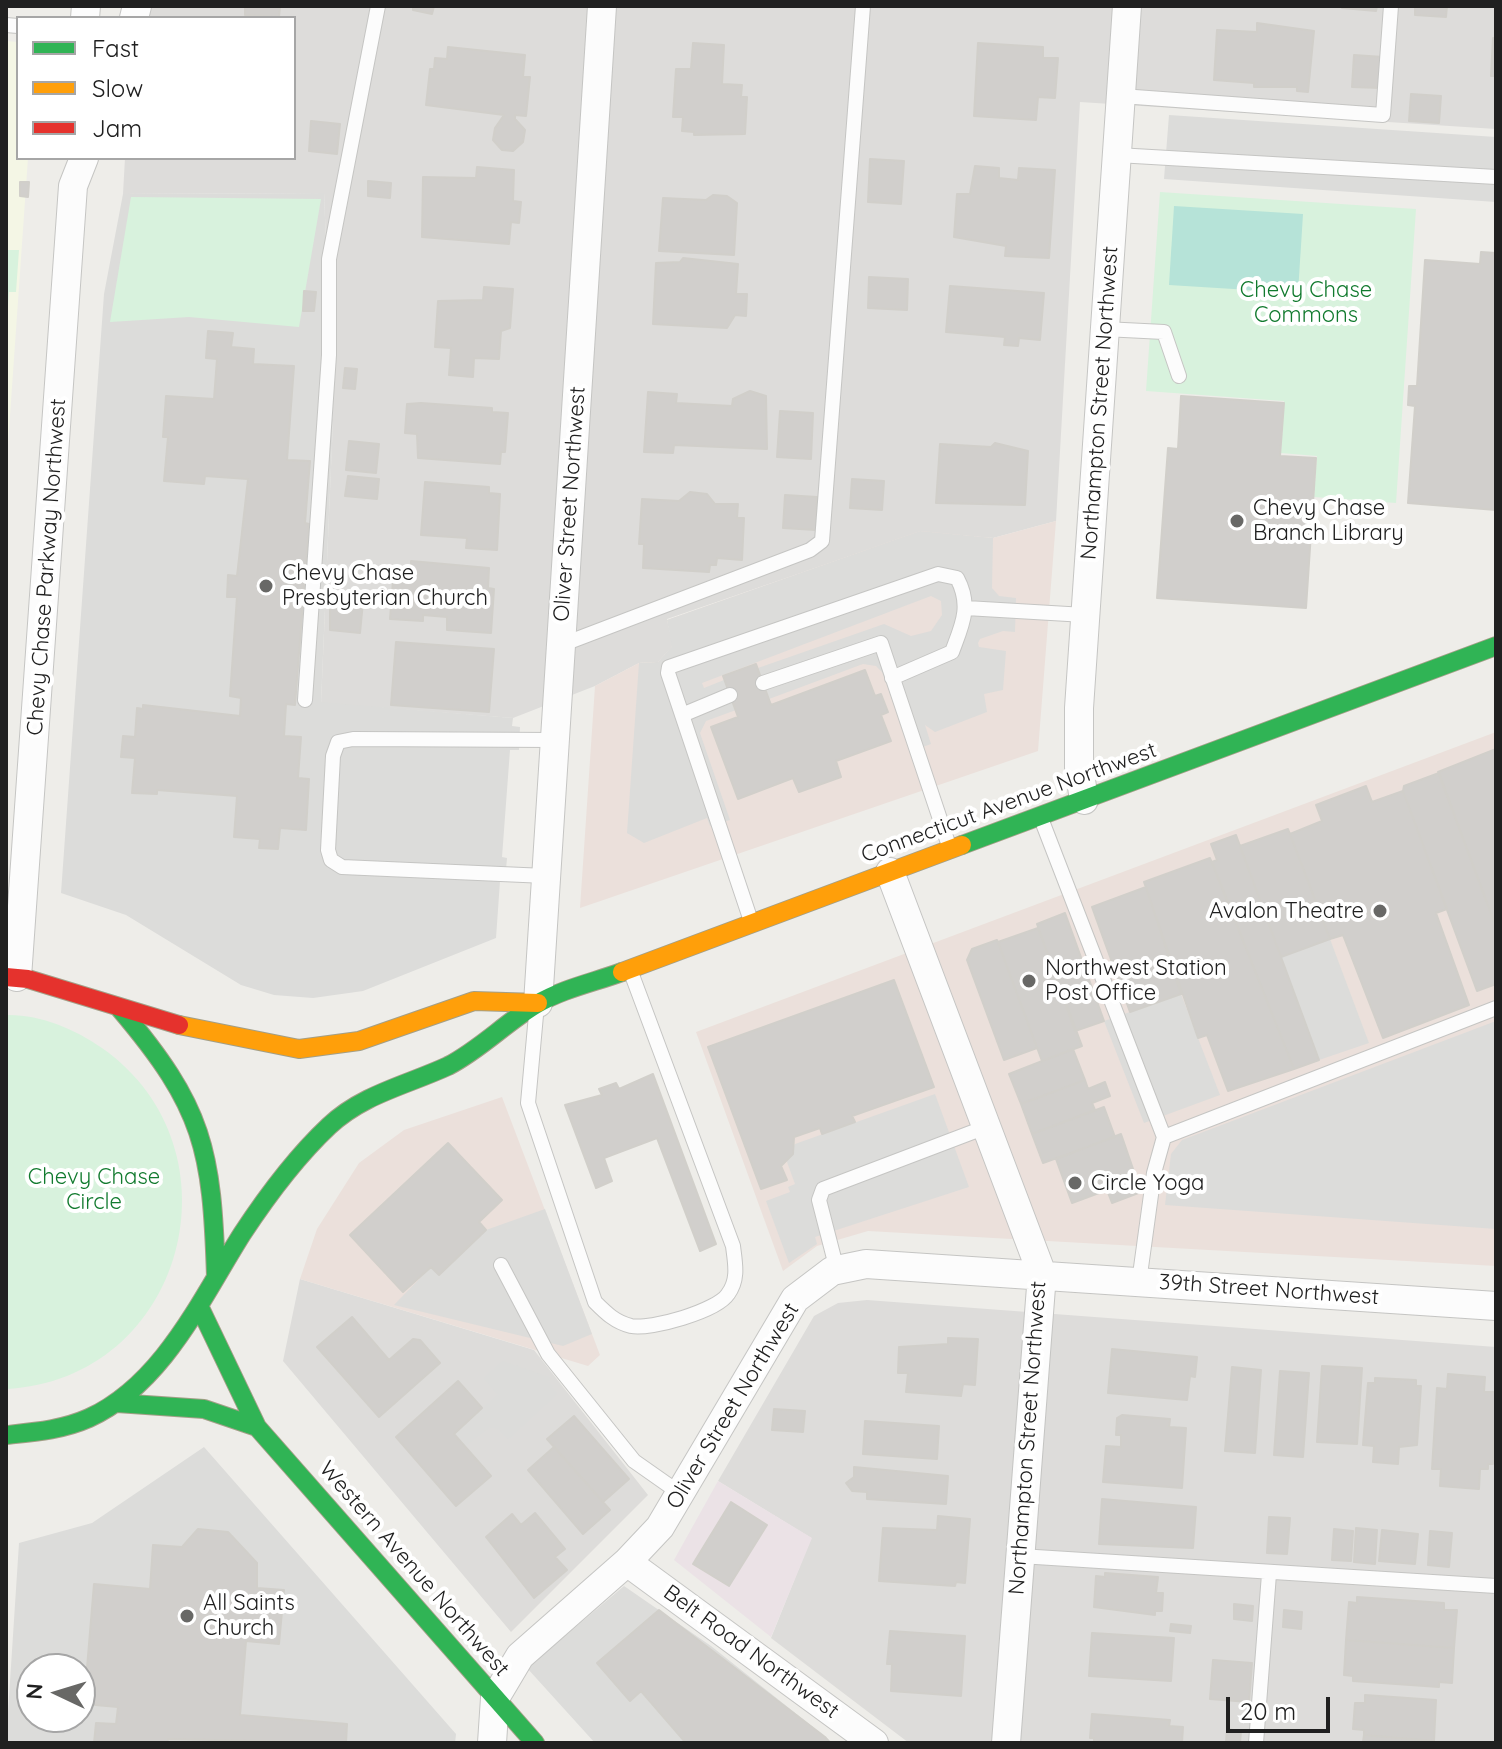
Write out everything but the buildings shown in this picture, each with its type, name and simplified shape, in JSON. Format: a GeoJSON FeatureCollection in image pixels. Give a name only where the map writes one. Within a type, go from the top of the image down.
{"type":"FeatureCollection","features":[{"type":"Feature","properties":{"kind":"main road","name":"Connecticut Avenue Northwest"},"geometry":{"type":"LineString","coordinates":[[200,1308],[216,1277],[280,1180],[329,1125],[381,1090],[462,1058],[538,1003],[1496,646]]}},
{"type":"Feature","properties":{"kind":"main road","name":"Connecticut Avenue Northwest"},"geometry":{"type":"LineString","coordinates":[[12,977],[251,1043],[318,1049],[359,1041],[474,1001],[538,1003]]}},
{"type":"Feature","properties":{"kind":"main road"},"geometry":{"type":"LineString","coordinates":[[120,1009],[171,1073],[198,1122],[210,1172],[216,1277]]}},
{"type":"Feature","properties":{"kind":"main road"},"geometry":{"type":"LineString","coordinates":[[6,1435],[69,1426],[117,1403],[157,1366],[200,1308]]}},
{"type":"Feature","properties":{"kind":"main road","name":"Western Avenue Northwest"},"geometry":{"type":"LineString","coordinates":[[200,1308],[257,1427],[535,1743]]}},
{"type":"Feature","properties":{"kind":"main road","name":"Western Avenue Northwest"},"geometry":{"type":"LineString","coordinates":[[117,1403],[204,1409],[257,1427]]}},
{"type":"Feature","properties":{"kind":"street","name":"Oliver Street Northwest"},"geometry":{"type":"LineString","coordinates":[[538,1003],[602,6]]}},
{"type":"Feature","properties":{"kind":"street","name":"Northampton Street Northwest"},"geometry":{"type":"LineString","coordinates":[[1084,800],[1077,735],[1127,6]]}},
{"type":"Feature","properties":{"kind":"street"},"geometry":{"type":"LineString","coordinates":[[73,186],[75,160]]}},
{"type":"Feature","properties":{"kind":"street","name":"Chevy Chase Parkway Northwest"},"geometry":{"type":"LineString","coordinates":[[12,977],[73,186],[83,160]]}},
{"type":"Feature","properties":{"kind":"street","name":"Northampton Street Northwest"},"geometry":{"type":"LineString","coordinates":[[890,872],[1042,1274],[1006,1743]]}},
{"type":"Feature","properties":{"kind":"street","name":"Oliver Street Northwest"},"geometry":{"type":"LineString","coordinates":[[495,1698],[520,1656],[627,1562],[660,1527],[795,1299],[817,1279],[837,1270],[866,1264],[1042,1274]]}},
{"type":"Feature","properties":{"kind":"street","name":"39th Street Northwest"},"geometry":{"type":"LineString","coordinates":[[1042,1274],[1496,1306]]}},
{"type":"Feature","properties":{"kind":"street","name":"Belt Road Northwest"},"geometry":{"type":"LineString","coordinates":[[627,1562],[874,1743]]}},
{"type":"Feature","properties":{"kind":"street"},"geometry":{"type":"LineString","coordinates":[[492,1743],[495,1698]]}},
{"type":"Feature","properties":{"kind":"lane"},"geometry":{"type":"LineString","coordinates":[[305,700],[329,355],[329,259],[378,6]]}},
{"type":"Feature","properties":{"kind":"lane"},"geometry":{"type":"LineString","coordinates":[[561,645],[720,587],[810,550],[822,541],[863,6]]}},
{"type":"Feature","properties":{"kind":"lane"},"geometry":{"type":"LineString","coordinates":[[1121,96],[1383,115],[1391,6]]}},
{"type":"Feature","properties":{"kind":"lane"},"geometry":{"type":"LineString","coordinates":[[1117,155],[1496,177]]}},
{"type":"Feature","properties":{"kind":"lane"},"geometry":{"type":"LineString","coordinates":[[1104,329],[1164,332],[1179,376]]}},
{"type":"Feature","properties":{"kind":"lane"},"geometry":{"type":"LineString","coordinates":[[752,923],[668,673],[674,662],[938,574],[957,578],[965,592],[966,608],[952,652],[892,678]]}},
{"type":"Feature","properties":{"kind":"lane"},"geometry":{"type":"LineString","coordinates":[[966,608],[1085,615]]}},
{"type":"Feature","properties":{"kind":"lane"},"geometry":{"type":"LineString","coordinates":[[763,683],[881,643],[950,850]]}},
{"type":"Feature","properties":{"kind":"lane"},"geometry":{"type":"LineString","coordinates":[[682,715],[730,695]]}},
{"type":"Feature","properties":{"kind":"lane"},"geometry":{"type":"LineString","coordinates":[[546,876],[342,867],[331,860],[328,850],[333,756],[338,742],[353,739],[555,740]]}},
{"type":"Feature","properties":{"kind":"lane"},"geometry":{"type":"LineString","coordinates":[[1040,817],[1164,1137],[1154,1173],[1139,1282]]}},
{"type":"Feature","properties":{"kind":"lane"},"geometry":{"type":"LineString","coordinates":[[538,1003],[528,1103],[595,1302],[612,1318],[632,1326],[654,1326],[715,1305],[728,1295],[737,1275],[733,1246],[630,969]]}},
{"type":"Feature","properties":{"kind":"lane"},"geometry":{"type":"LineString","coordinates":[[1164,1137],[1496,1008]]}},
{"type":"Feature","properties":{"kind":"lane"},"geometry":{"type":"LineString","coordinates":[[837,1270],[819,1200],[823,1189],[986,1127]]}},
{"type":"Feature","properties":{"kind":"lane"},"geometry":{"type":"LineString","coordinates":[[501,1265],[548,1354],[634,1461],[681,1494]]}},
{"type":"Feature","properties":{"kind":"lane"},"geometry":{"type":"LineString","coordinates":[[1020,1556],[1496,1586]]}},
{"type":"Feature","properties":{"kind":"lane"},"geometry":{"type":"LineString","coordinates":[[1256,1743],[1269,1574]]}},
{"type":"Feature","properties":{"kind":"shaded area"},"geometry":{"type":"Polygon","coordinates":[[[135,6],[1496,6],[1496,129],[1080,102],[1056,521],[993,538],[920,532],[667,619],[673,646],[658,662],[639,663],[595,686],[513,718],[321,703],[333,420],[324,193],[123,194],[125,160],[296,160],[296,16],[134,16],[135,6]]]}},
{"type":"Feature","properties":{"kind":"shaded area"},"geometry":{"type":"Polygon","coordinates":[[[6,41],[16,42],[16,160],[28,160],[6,473],[6,41]]]}},
{"type":"Feature","properties":{"kind":"shaded area"},"geometry":{"type":"Polygon","coordinates":[[[1169,115],[1496,137],[1496,202],[1164,179],[1169,115]]]}},
{"type":"Feature","properties":{"kind":"shaded area"},"geometry":{"type":"Polygon","coordinates":[[[324,193],[333,420],[321,702],[513,718],[512,726],[520,727],[519,750],[510,750],[502,857],[507,858],[505,881],[500,881],[496,938],[363,991],[313,998],[274,995],[241,985],[126,915],[61,893],[104,294],[123,194],[324,193]]]}},
{"type":"Feature","properties":{"kind":"shaded area"},"geometry":{"type":"Polygon","coordinates":[[[1174,206],[1303,214],[1298,293],[1169,285],[1174,206]]]}},
{"type":"Feature","properties":{"kind":"shaded area"},"geometry":{"type":"Polygon","coordinates":[[[1056,521],[1038,751],[580,908],[595,686],[639,663],[658,662],[673,645],[667,620],[920,531],[993,538],[1056,521]]]}},
{"type":"Feature","properties":{"kind":"shaded area"},"geometry":{"type":"Polygon","coordinates":[[[920,531],[993,538],[992,588],[999,596],[1016,598],[1015,632],[1003,631],[980,639],[978,643],[979,647],[1006,651],[1003,690],[984,694],[987,712],[935,732],[925,725],[931,744],[912,751],[882,672],[876,666],[863,664],[769,699],[758,668],[884,624],[911,636],[931,631],[942,615],[941,601],[931,596],[702,683],[704,688],[724,680],[736,710],[706,721],[700,733],[730,820],[710,826],[707,818],[644,843],[627,833],[639,663],[658,662],[672,646],[667,620],[920,531]]]}},
{"type":"Feature","properties":{"kind":"shaded area"},"geometry":{"type":"Polygon","coordinates":[[[1496,732],[1496,1266],[868,1231],[817,1246],[783,1271],[696,1032],[1496,732]]]}},
{"type":"Feature","properties":{"kind":"shaded area"},"geometry":{"type":"Polygon","coordinates":[[[1330,939],[1369,1043],[1319,1060],[1281,957],[1330,939]]]}},
{"type":"Feature","properties":{"kind":"shaded area"},"geometry":{"type":"Polygon","coordinates":[[[1181,994],[1220,1095],[1144,1123],[1104,1021],[1181,994]]]}},
{"type":"Feature","properties":{"kind":"shaded area"},"geometry":{"type":"Polygon","coordinates":[[[1496,1021],[1496,1229],[1165,1205],[1171,1154],[1182,1140],[1496,1021]]]}},
{"type":"Feature","properties":{"kind":"shaded area"},"geometry":{"type":"Polygon","coordinates":[[[935,1094],[969,1187],[815,1237],[817,1244],[789,1263],[766,1201],[790,1192],[788,1187],[795,1184],[787,1162],[795,1144],[935,1094]]]}},
{"type":"Feature","properties":{"kind":"shaded area"},"geometry":{"type":"Polygon","coordinates":[[[502,1097],[600,1355],[588,1366],[300,1279],[317,1229],[359,1163],[404,1130],[502,1097]]]}},
{"type":"Feature","properties":{"kind":"shaded area"},"geometry":{"type":"Polygon","coordinates":[[[545,1209],[592,1334],[563,1346],[394,1305],[431,1267],[486,1230],[545,1209]]]}},
{"type":"Feature","properties":{"kind":"shaded area"},"geometry":{"type":"Polygon","coordinates":[[[300,1279],[534,1350],[648,1495],[511,1632],[283,1361],[300,1279]]]}},
{"type":"Feature","properties":{"kind":"shaded area"},"geometry":{"type":"Polygon","coordinates":[[[867,1300],[1496,1347],[1496,1743],[909,1743],[771,1638],[811,1538],[718,1481],[814,1316],[838,1303],[867,1300]]]}},
{"type":"Feature","properties":{"kind":"shaded area"},"geometry":{"type":"Polygon","coordinates":[[[503,1361],[552,1378],[548,1381],[557,1394],[508,1439],[500,1430],[490,1427],[465,1446],[454,1434],[498,1395],[484,1378],[503,1361]]]}},
{"type":"Feature","properties":{"kind":"shaded area"},"geometry":{"type":"Polygon","coordinates":[[[204,1447],[456,1734],[455,1743],[6,1743],[19,1543],[92,1523],[204,1447]]]}},
{"type":"Feature","properties":{"kind":"shaded area"},"geometry":{"type":"Polygon","coordinates":[[[718,1481],[812,1538],[771,1637],[674,1560],[718,1481]]]}},
{"type":"Feature","properties":{"kind":"shaded area"},"geometry":{"type":"Polygon","coordinates":[[[624,1586],[711,1646],[833,1743],[595,1743],[527,1668],[624,1586]]]}},
{"type":"Feature","properties":{"kind":"green space","name":"Chevy Chase Commons"},"geometry":{"type":"Polygon","coordinates":[[[1160,192],[1416,209],[1396,503],[1314,497],[1317,456],[1281,453],[1284,401],[1146,391],[1160,192]]]}},
{"type":"Feature","properties":{"kind":"green space"},"geometry":{"type":"Polygon","coordinates":[[[131,197],[321,199],[299,327],[189,317],[110,322],[131,197]]]}},
{"type":"Feature","properties":{"kind":"green space"},"geometry":{"type":"Polygon","coordinates":[[[6,250],[19,250],[16,292],[9,292],[6,333],[6,250]]]}},
{"type":"Feature","properties":{"kind":"green space","name":"Chevy Chase Circle"},"geometry":{"type":"Polygon","coordinates":[[[6,1015],[44,1020],[80,1035],[102,1048],[147,1091],[173,1143],[182,1198],[175,1253],[153,1304],[117,1346],[67,1376],[6,1389],[6,1015]]]}},
{"type":"Feature","properties":{"kind":"traffic: fast"},"geometry":{"type":"LineString","coordinates":[[962,845],[1496,646]]}},
{"type":"Feature","properties":{"kind":"traffic: fast"},"geometry":{"type":"LineString","coordinates":[[6,1435],[48,1430],[79,1422],[115,1403],[138,1384],[178,1338],[272,1191],[305,1151],[342,1115],[371,1098],[448,1066],[547,999],[622,972]]}},
{"type":"Feature","properties":{"kind":"traffic: fast"},"geometry":{"type":"LineString","coordinates":[[120,1009],[170,1075],[198,1132],[211,1195],[216,1277]]}},
{"type":"Feature","properties":{"kind":"traffic: fast"},"geometry":{"type":"LineString","coordinates":[[200,1308],[257,1427],[535,1743]]}},
{"type":"Feature","properties":{"kind":"traffic: fast"},"geometry":{"type":"LineString","coordinates":[[117,1403],[204,1409],[257,1427]]}},
{"type":"Feature","properties":{"kind":"traffic: slow"},"geometry":{"type":"LineString","coordinates":[[622,972],[962,845]]}},
{"type":"Feature","properties":{"kind":"traffic: slow"},"geometry":{"type":"LineString","coordinates":[[179,1025],[299,1049],[359,1041],[474,1001],[538,1003]]}},
{"type":"Feature","properties":{"kind":"traffic: jam"},"geometry":{"type":"LineString","coordinates":[[6,977],[28,979],[179,1025]]}},
{"type":"Feature","properties":{"kind":"place","name":"Chevy Chase Branch Library"},"geometry":{"type":"Point","coordinates":[1237,521]}},
{"type":"Feature","properties":{"kind":"place","name":"Chevy Chase Presbyterian Church"},"geometry":{"type":"Point","coordinates":[266,586]}},
{"type":"Feature","properties":{"kind":"place","name":"Avalon Theatre"},"geometry":{"type":"Point","coordinates":[1380,911]}},
{"type":"Feature","properties":{"kind":"place","name":"Northwest Station Post Office"},"geometry":{"type":"Point","coordinates":[1029,981]}},
{"type":"Feature","properties":{"kind":"place","name":"Circle Yoga"},"geometry":{"type":"Point","coordinates":[1075,1183]}},
{"type":"Feature","properties":{"kind":"place","name":"All Saints Church"},"geometry":{"type":"Point","coordinates":[187,1616]}}]}
